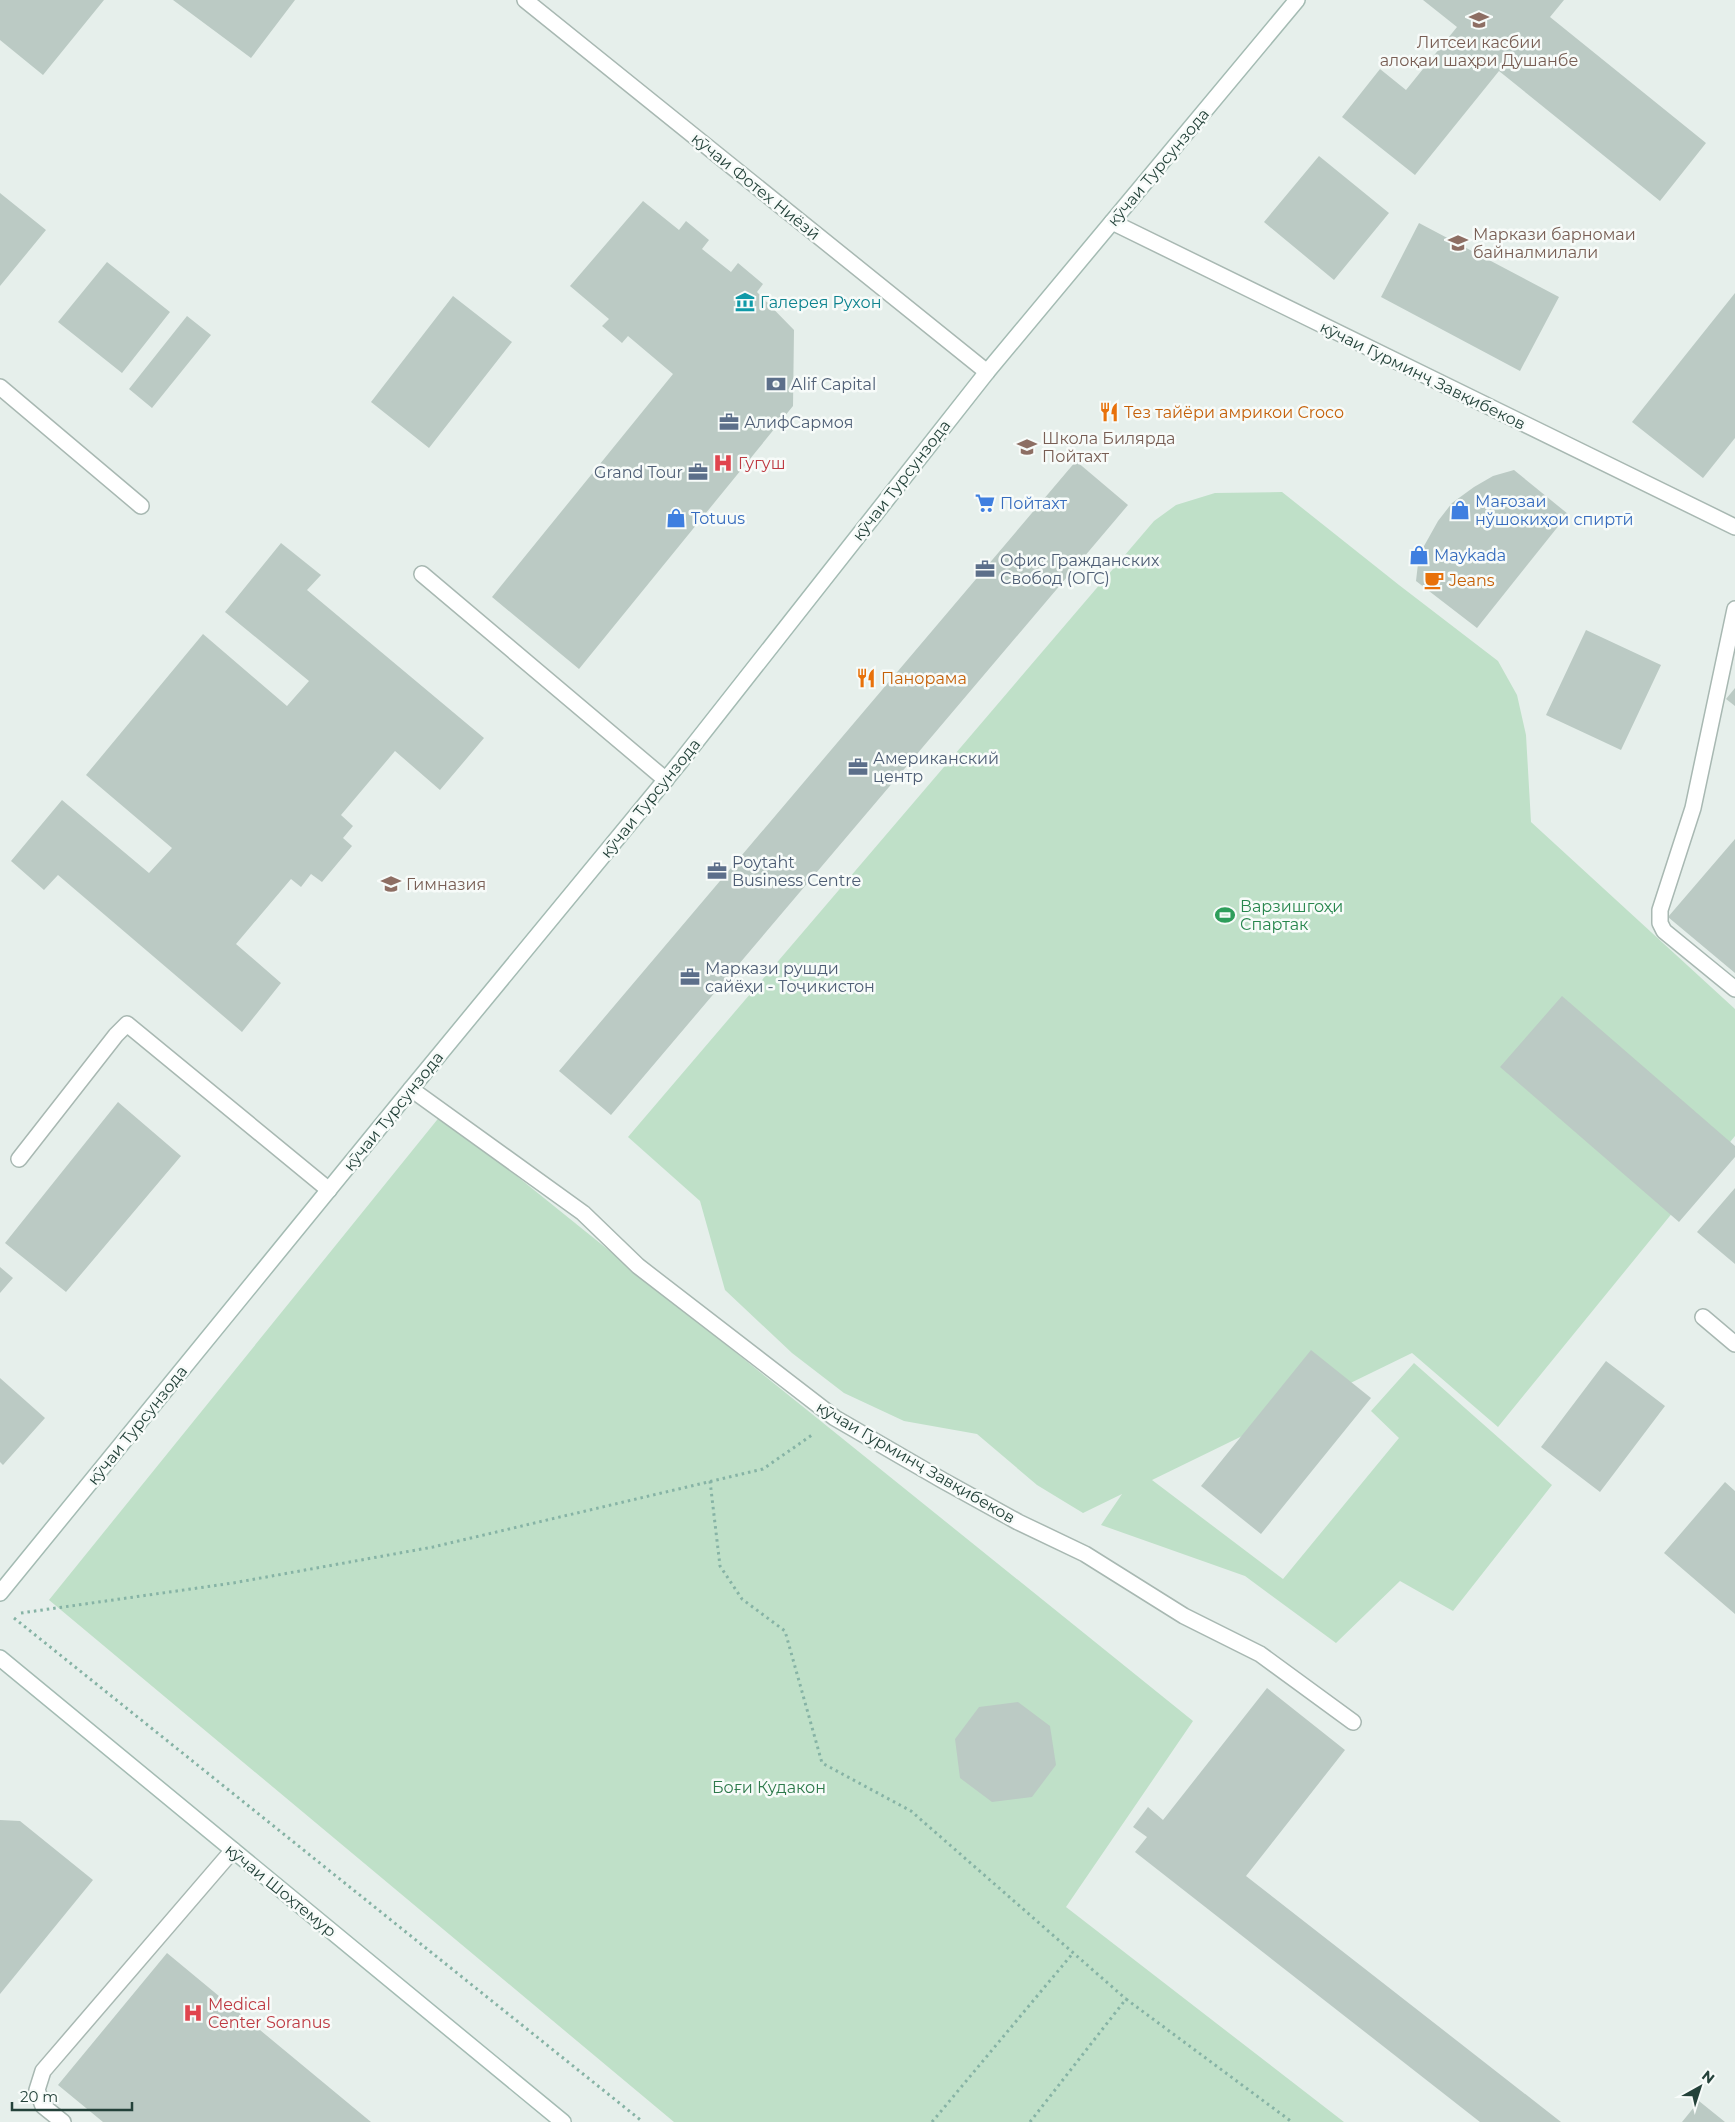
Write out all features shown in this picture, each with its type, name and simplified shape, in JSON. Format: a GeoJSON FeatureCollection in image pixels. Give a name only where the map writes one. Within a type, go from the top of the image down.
{"type":"FeatureCollection","features":[{"type":"Feature","properties":{"kind":"main road","name":"кӯчаи Фотех Ниёзӣ"},"geometry":{"type":"LineString","coordinates":[[525,0],[987,372]]}},
{"type":"Feature","properties":{"kind":"main road","name":"кӯчаи Турсунзода"},"geometry":{"type":"LineString","coordinates":[[0,1593],[666,780],[987,372],[1296,0]]}},
{"type":"Feature","properties":{"kind":"main road","name":"кӯчаи Гурминҷ Завқибеков"},"geometry":{"type":"LineString","coordinates":[[1112,222],[1735,528]]}},
{"type":"Feature","properties":{"kind":"main road"},"geometry":{"type":"LineString","coordinates":[[0,387],[141,506]]}},
{"type":"Feature","properties":{"kind":"main road"},"geometry":{"type":"LineString","coordinates":[[422,574],[666,780]]}},
{"type":"Feature","properties":{"kind":"main road"},"geometry":{"type":"LineString","coordinates":[[1735,609],[1693,808],[1660,910],[1660,923],[1664,931],[1735,989]]}},
{"type":"Feature","properties":{"kind":"main road"},"geometry":{"type":"LineString","coordinates":[[19,1159],[116,1034],[127,1024],[329,1190]]}},
{"type":"Feature","properties":{"kind":"main road","name":"кӯчаи Гурминҷ Завқибеков"},"geometry":{"type":"LineString","coordinates":[[411,1089],[429,1100],[584,1213],[638,1266],[835,1418],[1018,1522],[1085,1554],[1184,1616],[1260,1654],[1353,1722]]}},
{"type":"Feature","properties":{"kind":"main road"},"geometry":{"type":"LineString","coordinates":[[1703,1317],[1735,1344]]}},
{"type":"Feature","properties":{"kind":"main road","name":"кӯчаи Шоҳтемур"},"geometry":{"type":"LineString","coordinates":[[0,1658],[563,2122]]}},
{"type":"Feature","properties":{"kind":"main road"},"geometry":{"type":"LineString","coordinates":[[63,2122],[43,2106],[37,2090],[43,2071],[233,1850]]}},
{"type":"Feature","properties":{"kind":"path"},"geometry":{"type":"LineString","coordinates":[[643,2122],[10,1615],[233,1583],[433,1548],[763,1469],[835,1418]]}},
{"type":"Feature","properties":{"kind":"path"},"geometry":{"type":"LineString","coordinates":[[710,1481],[720,1566],[742,1599],[785,1631],[822,1763],[911,1811],[1126,1999],[1292,2122]]}},
{"type":"Feature","properties":{"kind":"path"},"geometry":{"type":"LineString","coordinates":[[932,2122],[1073,1953]]}},
{"type":"Feature","properties":{"kind":"path"},"geometry":{"type":"LineString","coordinates":[[1030,2122],[1126,1999]]}},
{"type":"Feature","properties":{"kind":"green space","name":"Варзишгоҳи Спартак"},"geometry":{"type":"Polygon","coordinates":[[[1282,492],[1498,661],[1517,695],[1526,735],[1531,822],[1735,1009],[1735,1136],[1498,1427],[1412,1353],[1152,1480],[1283,1579],[1399,1438],[1371,1411],[1414,1363],[1552,1485],[1453,1611],[1400,1581],[1336,1643],[1245,1576],[1101,1525],[1122,1494],[1083,1513],[1037,1485],[977,1434],[904,1421],[844,1393],[792,1353],[725,1290],[700,1201],[628,1137],[1154,521],[1176,505],[1215,493],[1282,492]]]}},
{"type":"Feature","properties":{"kind":"green space","name":"Боғи Кудакон"},"geometry":{"type":"Polygon","coordinates":[[[441,1115],[1193,1721],[1066,1907],[1344,2122],[674,2122],[49,1600],[441,1115]]]}},
{"type":"Feature","properties":{"kind":"building"},"geometry":{"type":"Polygon","coordinates":[[[0,0],[104,0],[43,75],[0,40],[0,0]]]}},
{"type":"Feature","properties":{"kind":"building"},"geometry":{"type":"Polygon","coordinates":[[[173,0],[295,0],[251,58],[173,0]]]}},
{"type":"Feature","properties":{"kind":"building"},"geometry":{"type":"Polygon","coordinates":[[[1423,0],[1564,0],[1550,17],[1706,143],[1660,201],[1499,71],[1415,175],[1342,117],[1380,69],[1406,90],[1457,27],[1423,0]]]}},
{"type":"Feature","properties":{"kind":"building"},"geometry":{"type":"Polygon","coordinates":[[[1319,156],[1389,213],[1334,280],[1264,222],[1319,156]]]}},
{"type":"Feature","properties":{"kind":"building"},"geometry":{"type":"Polygon","coordinates":[[[0,193],[46,230],[0,286],[0,193]]]}},
{"type":"Feature","properties":{"kind":"building"},"geometry":{"type":"Polygon","coordinates":[[[643,201],[679,230],[686,221],[709,240],[702,249],[731,272],[738,263],[763,284],[757,292],[794,330],[793,406],[579,669],[492,597],[673,374],[628,336],[622,343],[602,326],[609,319],[570,286],[643,201]]]}},
{"type":"Feature","properties":{"kind":"building"},"geometry":{"type":"Polygon","coordinates":[[[1419,223],[1559,297],[1520,371],[1381,297],[1419,223]]]}},
{"type":"Feature","properties":{"kind":"building"},"geometry":{"type":"Polygon","coordinates":[[[107,262],[170,312],[122,373],[58,322],[107,262]]]}},
{"type":"Feature","properties":{"kind":"building"},"geometry":{"type":"Polygon","coordinates":[[[1735,293],[1735,438],[1703,478],[1632,422],[1735,293]]]}},
{"type":"Feature","properties":{"kind":"building"},"geometry":{"type":"Polygon","coordinates":[[[453,296],[512,342],[429,448],[371,402],[453,296]]]}},
{"type":"Feature","properties":{"kind":"building"},"geometry":{"type":"Polygon","coordinates":[[[187,316],[211,335],[152,408],[129,389],[187,316]]]}},
{"type":"Feature","properties":{"kind":"building"},"geometry":{"type":"Polygon","coordinates":[[[1076,461],[1128,505],[611,1115],[559,1071],[1076,461]]]}},
{"type":"Feature","properties":{"kind":"building"},"geometry":{"type":"Polygon","coordinates":[[[1514,470],[1568,514],[1477,628],[1416,581],[1419,555],[1438,521],[1452,503],[1493,476],[1514,470]]]}},
{"type":"Feature","properties":{"kind":"building"},"geometry":{"type":"Polygon","coordinates":[[[281,543],[321,575],[307,590],[484,738],[440,790],[395,751],[341,815],[353,826],[343,838],[352,846],[322,882],[311,874],[301,887],[291,879],[236,944],[281,983],[242,1032],[58,875],[44,890],[11,861],[62,800],[149,873],[172,848],[86,775],[203,634],[287,706],[309,681],[225,612],[281,543]]]}},
{"type":"Feature","properties":{"kind":"building"},"geometry":{"type":"Polygon","coordinates":[[[1586,630],[1661,665],[1621,750],[1546,715],[1586,630]]]}},
{"type":"Feature","properties":{"kind":"building"},"geometry":{"type":"Polygon","coordinates":[[[1735,688],[1735,706],[1726,699],[1735,688]]]}},
{"type":"Feature","properties":{"kind":"building"},"geometry":{"type":"Polygon","coordinates":[[[1735,839],[1735,973],[1668,917],[1735,839]]]}},
{"type":"Feature","properties":{"kind":"building"},"geometry":{"type":"Polygon","coordinates":[[[1562,996],[1735,1146],[1735,1157],[1679,1222],[1500,1067],[1562,996]]]}},
{"type":"Feature","properties":{"kind":"building"},"geometry":{"type":"Polygon","coordinates":[[[118,1102],[181,1156],[66,1292],[5,1243],[118,1102]]]}},
{"type":"Feature","properties":{"kind":"building"},"geometry":{"type":"Polygon","coordinates":[[[1735,1188],[1735,1264],[1697,1232],[1735,1188]]]}},
{"type":"Feature","properties":{"kind":"building"},"geometry":{"type":"Polygon","coordinates":[[[0,1267],[13,1278],[0,1293],[0,1267]]]}},
{"type":"Feature","properties":{"kind":"building"},"geometry":{"type":"Polygon","coordinates":[[[1311,1350],[1371,1398],[1261,1534],[1201,1486],[1311,1350]]]}},
{"type":"Feature","properties":{"kind":"building"},"geometry":{"type":"Polygon","coordinates":[[[1606,1361],[1665,1406],[1600,1492],[1541,1447],[1606,1361]]]}},
{"type":"Feature","properties":{"kind":"building"},"geometry":{"type":"Polygon","coordinates":[[[0,1378],[45,1418],[3,1465],[0,1462],[0,1378]]]}},
{"type":"Feature","properties":{"kind":"building"},"geometry":{"type":"Polygon","coordinates":[[[1725,1482],[1735,1491],[1735,1614],[1664,1553],[1725,1482]]]}},
{"type":"Feature","properties":{"kind":"building"},"geometry":{"type":"Polygon","coordinates":[[[1267,1688],[1345,1750],[1246,1876],[1561,2122],[1480,2122],[1135,1852],[1147,1837],[1133,1827],[1148,1807],[1163,1820],[1267,1688]]]}},
{"type":"Feature","properties":{"kind":"building"},"geometry":{"type":"Polygon","coordinates":[[[1018,1702],[1050,1726],[1056,1765],[1032,1797],[992,1802],[960,1778],[955,1739],[979,1707],[1018,1702]]]}},
{"type":"Feature","properties":{"kind":"building"},"geometry":{"type":"Polygon","coordinates":[[[0,1820],[20,1821],[93,1880],[0,1994],[0,1820]]]}},
{"type":"Feature","properties":{"kind":"building"},"geometry":{"type":"Polygon","coordinates":[[[167,1953],[371,2122],[103,2122],[58,2085],[167,1953]]]}},
{"type":"Feature","properties":{"kind":"building"},"geometry":{"type":"Polygon","coordinates":[[[1699,2101],[1725,2122],[1682,2122],[1699,2101]]]}},
{"type":"Feature","properties":{"kind":"place","name":"Литсеи касбии алоқаи шаҳри Душанбе"},"geometry":{"type":"Point","coordinates":[1479,20]}},
{"type":"Feature","properties":{"kind":"place","name":"Маркази барномаи байналмилали"},"geometry":{"type":"Point","coordinates":[1458,243]}},
{"type":"Feature","properties":{"kind":"place","name":"Галерея Рухон"},"geometry":{"type":"Point","coordinates":[745,302]}},
{"type":"Feature","properties":{"kind":"place","name":"Alif Capital"},"geometry":{"type":"Point","coordinates":[776,384]}},
{"type":"Feature","properties":{"kind":"place","name":"Тез тайёри амрикои Croco"},"geometry":{"type":"Point","coordinates":[1109,412]}},
{"type":"Feature","properties":{"kind":"place","name":"АлифСармоя"},"geometry":{"type":"Point","coordinates":[729,422]}},
{"type":"Feature","properties":{"kind":"place","name":"Школа Билярда Пойтахт"},"geometry":{"type":"Point","coordinates":[1027,447]}},
{"type":"Feature","properties":{"kind":"place","name":"Гугуш"},"geometry":{"type":"Point","coordinates":[723,463]}},
{"type":"Feature","properties":{"kind":"place","name":"Grand Tour"},"geometry":{"type":"Point","coordinates":[698,472]}},
{"type":"Feature","properties":{"kind":"place","name":"Пойтахт"},"geometry":{"type":"Point","coordinates":[985,503]}},
{"type":"Feature","properties":{"kind":"place","name":"Мағозаи нўшокиҳои спиртӣ"},"geometry":{"type":"Point","coordinates":[1460,510]}},
{"type":"Feature","properties":{"kind":"place","name":"Totuus"},"geometry":{"type":"Point","coordinates":[676,518]}},
{"type":"Feature","properties":{"kind":"place","name":"Maykada"},"geometry":{"type":"Point","coordinates":[1419,555]}},
{"type":"Feature","properties":{"kind":"place","name":"Офис Гражданских Свобод (ОГС)"},"geometry":{"type":"Point","coordinates":[985,569]}},
{"type":"Feature","properties":{"kind":"place","name":"Jeans"},"geometry":{"type":"Point","coordinates":[1434,580]}},
{"type":"Feature","properties":{"kind":"place","name":"Панорама"},"geometry":{"type":"Point","coordinates":[866,678]}},
{"type":"Feature","properties":{"kind":"place","name":"Американский центр"},"geometry":{"type":"Point","coordinates":[858,767]}},
{"type":"Feature","properties":{"kind":"place","name":"Poytaht Business Centre"},"geometry":{"type":"Point","coordinates":[717,871]}},
{"type":"Feature","properties":{"kind":"place","name":"Гимназия"},"geometry":{"type":"Point","coordinates":[391,884]}},
{"type":"Feature","properties":{"kind":"place","name":"Варзишгоҳи Спартак"},"geometry":{"type":"Point","coordinates":[1225,915]}},
{"type":"Feature","properties":{"kind":"place","name":"Маркази рушди сайёҳи - Тоҷикистон"},"geometry":{"type":"Point","coordinates":[690,977]}},
{"type":"Feature","properties":{"kind":"place","name":"Medical Center Soranus"},"geometry":{"type":"Point","coordinates":[193,2013]}}]}
